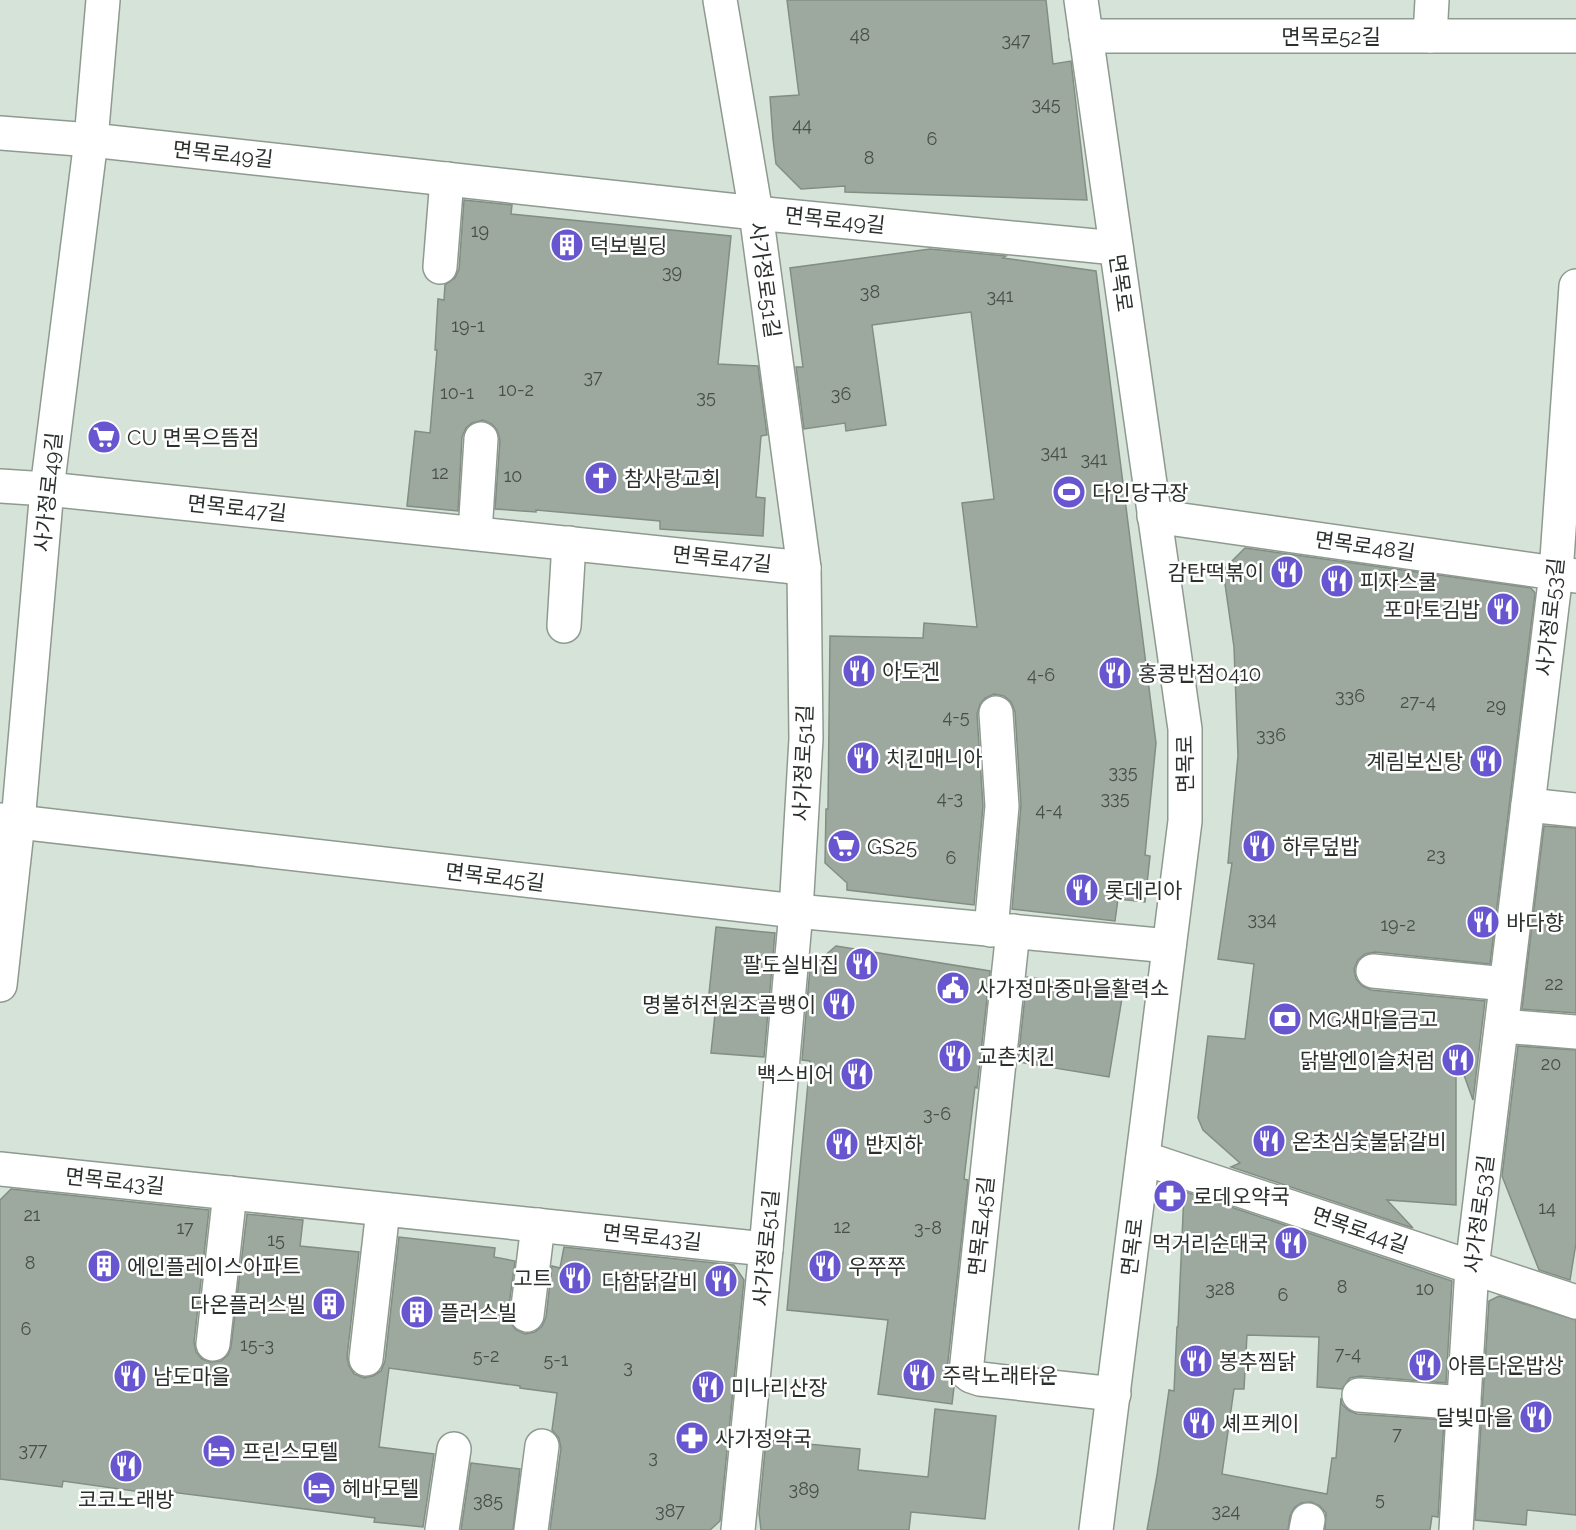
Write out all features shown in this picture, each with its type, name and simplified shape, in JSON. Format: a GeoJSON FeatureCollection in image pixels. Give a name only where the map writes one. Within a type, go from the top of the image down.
{"type":"FeatureCollection","features":[{"type":"Feature","properties":{"kind":"street","name":"사가정로49길"},"geometry":{"type":"LineString","coordinates":[[0,985],[9,821],[91,140],[103,0]]}},
{"type":"Feature","properties":{"kind":"street","name":"사가정로51길"},"geometry":{"type":"LineString","coordinates":[[720,0],[756,213],[804,567],[806,740],[796,911],[738,1530]]}},
{"type":"Feature","properties":{"kind":"street","name":"면목로"},"geometry":{"type":"LineString","coordinates":[[1081,0],[1185,729],[1185,820],[1096,1530]]}},
{"type":"Feature","properties":{"kind":"street"},"geometry":{"type":"LineString","coordinates":[[1430,36],[1432,0]]}},
{"type":"Feature","properties":{"kind":"street","name":"면목로52길"},"geometry":{"type":"LineString","coordinates":[[1086,36],[1576,36]]}},
{"type":"Feature","properties":{"kind":"street","name":"면목로49길"},"geometry":{"type":"LineString","coordinates":[[0,133],[91,140],[756,213],[1116,248]]}},
{"type":"Feature","properties":{"kind":"street"},"geometry":{"type":"LineString","coordinates":[[440,267],[447,179]]}},
{"type":"Feature","properties":{"kind":"street","name":"사가정로53길"},"geometry":{"type":"LineString","coordinates":[[1456,1530],[1472,1268],[1528,805],[1566,575],[1576,286]]}},
{"type":"Feature","properties":{"kind":"street"},"geometry":{"type":"LineString","coordinates":[[474,533],[481,439]]}},
{"type":"Feature","properties":{"kind":"street","name":"면목로47길"},"geometry":{"type":"LineString","coordinates":[[0,486],[48,489],[804,567]]}},
{"type":"Feature","properties":{"kind":"street","name":"면목로48길"},"geometry":{"type":"LineString","coordinates":[[1154,516],[1566,575]]}},
{"type":"Feature","properties":{"kind":"street"},"geometry":{"type":"LineString","coordinates":[[564,626],[569,543]]}},
{"type":"Feature","properties":{"kind":"street","name":"면목로45길"},"geometry":{"type":"LineString","coordinates":[[996,713],[1002,806],[1002,931],[966,1372],[971,1377],[980,1379],[1114,1394]]}},
{"type":"Feature","properties":{"kind":"street"},"geometry":{"type":"LineString","coordinates":[[1528,805],[1576,810]]}},
{"type":"Feature","properties":{"kind":"street","name":"면목로45길"},"geometry":{"type":"LineString","coordinates":[[9,821],[796,911],[1169,946]]}},
{"type":"Feature","properties":{"kind":"street"},"geometry":{"type":"LineString","coordinates":[[1373,971],[1506,984]]}},
{"type":"Feature","properties":{"kind":"street"},"geometry":{"type":"LineString","coordinates":[[1502,1026],[1576,1032]]}},
{"type":"Feature","properties":{"kind":"street","name":"면목로44길"},"geometry":{"type":"LineString","coordinates":[[1143,1158],[1576,1302]]}},
{"type":"Feature","properties":{"kind":"street","name":"면목로43길"},"geometry":{"type":"LineString","coordinates":[[0,1169],[766,1249]]}},
{"type":"Feature","properties":{"kind":"street"},"geometry":{"type":"LineString","coordinates":[[213,1344],[231,1193]]}},
{"type":"Feature","properties":{"kind":"street"},"geometry":{"type":"LineString","coordinates":[[366,1359],[383,1210]]}},
{"type":"Feature","properties":{"kind":"street"},"geometry":{"type":"LineString","coordinates":[[527,1315],[538,1225]]}},
{"type":"Feature","properties":{"kind":"street"},"geometry":{"type":"LineString","coordinates":[[1359,1395],[1464,1403]]}},
{"type":"Feature","properties":{"kind":"street"},"geometry":{"type":"LineString","coordinates":[[531,1530],[542,1446]]}},
{"type":"Feature","properties":{"kind":"street"},"geometry":{"type":"LineString","coordinates":[[442,1530],[454,1449]]}},
{"type":"Feature","properties":{"kind":"building"},"geometry":{"type":"Polygon","coordinates":[[[787,0],[1046,0],[1053,64],[1071,61],[1087,200],[845,192],[845,186],[801,189],[776,164],[773,139],[770,97],[799,95],[787,0]]]}},
{"type":"Feature","properties":{"kind":"building"},"geometry":{"type":"Polygon","coordinates":[[[464,200],[512,205],[511,214],[731,236],[718,364],[758,366],[767,435],[761,436],[756,497],[765,498],[763,536],[660,529],[660,521],[536,510],[536,512],[495,509],[500,440],[492,424],[483,420],[472,423],[466,428],[462,437],[458,511],[407,506],[415,431],[430,433],[437,350],[435,350],[438,299],[444,300],[445,285],[455,278],[459,269],[464,200]]]}},
{"type":"Feature","properties":{"kind":"building"},"geometry":{"type":"Polygon","coordinates":[[[930,249],[1006,256],[1003,258],[1096,271],[1156,743],[1145,855],[1150,856],[1145,902],[1118,899],[1115,921],[1012,909],[1021,805],[1015,712],[1011,702],[1004,696],[994,694],[985,698],[977,714],[983,806],[974,905],[847,890],[847,883],[825,863],[826,809],[828,809],[830,636],[923,638],[924,623],[977,627],[962,503],[994,499],[971,312],[872,325],[886,425],[846,431],[845,423],[804,429],[796,367],[803,367],[790,268],[930,249]]]}},
{"type":"Feature","properties":{"kind":"building"},"geometry":{"type":"Polygon","coordinates":[[[1245,548],[1531,588],[1535,593],[1490,964],[1375,952],[1365,954],[1358,960],[1354,969],[1356,979],[1362,986],[1371,990],[1485,1001],[1473,1100],[1456,1053],[1456,1205],[1387,1200],[1413,1228],[1231,1167],[1240,1163],[1203,1130],[1198,1118],[1208,1036],[1245,1039],[1254,964],[1218,959],[1232,863],[1228,863],[1238,756],[1234,647],[1223,570],[1245,548]]]}},
{"type":"Feature","properties":{"kind":"building"},"geometry":{"type":"Polygon","coordinates":[[[1544,826],[1576,828],[1576,1013],[1522,1009],[1544,826]]]}},
{"type":"Feature","properties":{"kind":"building"},"geometry":{"type":"Polygon","coordinates":[[[716,927],[775,933],[764,1057],[711,1053],[716,1004],[708,1003],[716,927]]]}},
{"type":"Feature","properties":{"kind":"building"},"geometry":{"type":"Polygon","coordinates":[[[836,946],[990,971],[964,1179],[968,1180],[947,1370],[949,1380],[954,1387],[952,1404],[878,1394],[888,1320],[787,1310],[810,1061],[802,1060],[810,968],[836,946]]]}},
{"type":"Feature","properties":{"kind":"building"},"geometry":{"type":"Polygon","coordinates":[[[1027,977],[1123,992],[1109,1077],[1018,1062],[1027,977]]]}},
{"type":"Feature","properties":{"kind":"building"},"geometry":{"type":"Polygon","coordinates":[[[1518,1046],[1576,1050],[1576,1243],[1570,1280],[1539,1270],[1502,1176],[1518,1046]]]}},
{"type":"Feature","properties":{"kind":"building"},"geometry":{"type":"Polygon","coordinates":[[[11,1189],[209,1210],[194,1342],[196,1352],[202,1359],[210,1362],[221,1361],[228,1355],[231,1347],[247,1214],[303,1220],[300,1246],[359,1252],[347,1357],[354,1374],[364,1378],[381,1371],[385,1361],[399,1237],[495,1248],[494,1257],[515,1261],[508,1313],[510,1322],[516,1330],[525,1334],[535,1332],[542,1326],[546,1317],[552,1266],[560,1268],[564,1247],[734,1265],[744,1280],[720,1521],[710,1530],[550,1530],[561,1448],[559,1438],[552,1430],[557,1393],[389,1368],[379,1447],[434,1454],[423,1527],[374,1522],[375,1518],[155,1490],[155,1494],[63,1481],[62,1487],[0,1479],[0,1200],[11,1189]]]}},
{"type":"Feature","properties":{"kind":"building"},"geometry":{"type":"Polygon","coordinates":[[[1184,1193],[1452,1281],[1446,1383],[1360,1376],[1350,1378],[1342,1389],[1317,1387],[1319,1337],[1247,1335],[1244,1389],[1234,1389],[1222,1474],[1327,1494],[1332,1458],[1336,1458],[1341,1398],[1342,1404],[1348,1410],[1357,1414],[1444,1420],[1438,1517],[1432,1516],[1430,1530],[1325,1530],[1326,1513],[1320,1506],[1311,1502],[1301,1503],[1294,1508],[1288,1530],[1147,1530],[1169,1390],[1174,1391],[1184,1193]]]}},
{"type":"Feature","properties":{"kind":"building"},"geometry":{"type":"Polygon","coordinates":[[[1499,1296],[1576,1320],[1576,1515],[1527,1510],[1526,1525],[1475,1520],[1489,1301],[1499,1296]]]}},
{"type":"Feature","properties":{"kind":"building"},"geometry":{"type":"Polygon","coordinates":[[[935,1409],[996,1416],[985,1519],[911,1512],[909,1530],[761,1530],[759,1513],[766,1440],[860,1449],[858,1470],[928,1477],[935,1409]]]}},
{"type":"Feature","properties":{"kind":"building"},"geometry":{"type":"Polygon","coordinates":[[[471,1463],[520,1469],[513,1530],[461,1530],[471,1463]]]}},
{"type":"Feature","properties":{"kind":"place","name":"덕보빌딩"},"geometry":{"type":"Point","coordinates":[567,245]}},
{"type":"Feature","properties":{"kind":"place","name":"CU 면목으뜸점"},"geometry":{"type":"Point","coordinates":[104,437]}},
{"type":"Feature","properties":{"kind":"place","name":"참사랑교회"},"geometry":{"type":"Point","coordinates":[601,478]}},
{"type":"Feature","properties":{"kind":"place","name":"다인당구장"},"geometry":{"type":"Point","coordinates":[1069,492]}},
{"type":"Feature","properties":{"kind":"place","name":"감탄떡볶이"},"geometry":{"type":"Point","coordinates":[1287,572]}},
{"type":"Feature","properties":{"kind":"place","name":"피자스쿨"},"geometry":{"type":"Point","coordinates":[1337,581]}},
{"type":"Feature","properties":{"kind":"place","name":"포마토김밥"},"geometry":{"type":"Point","coordinates":[1503,609]}},
{"type":"Feature","properties":{"kind":"place","name":"아도겐"},"geometry":{"type":"Point","coordinates":[859,671]}},
{"type":"Feature","properties":{"kind":"place","name":"홍콩반점0410"},"geometry":{"type":"Point","coordinates":[1115,673]}},
{"type":"Feature","properties":{"kind":"place","name":"치킨매니아"},"geometry":{"type":"Point","coordinates":[863,758]}},
{"type":"Feature","properties":{"kind":"place","name":"계림보신탕"},"geometry":{"type":"Point","coordinates":[1486,761]}},
{"type":"Feature","properties":{"kind":"place","name":"GS25"},"geometry":{"type":"Point","coordinates":[844,846]}},
{"type":"Feature","properties":{"kind":"place","name":"하루덮밥"},"geometry":{"type":"Point","coordinates":[1259,846]}},
{"type":"Feature","properties":{"kind":"place","name":"롯데리아"},"geometry":{"type":"Point","coordinates":[1082,890]}},
{"type":"Feature","properties":{"kind":"place","name":"바다향"},"geometry":{"type":"Point","coordinates":[1483,922]}},
{"type":"Feature","properties":{"kind":"place","name":"팔도실비집"},"geometry":{"type":"Point","coordinates":[862,964]}},
{"type":"Feature","properties":{"kind":"place","name":"사가정마중마을활력소"},"geometry":{"type":"Point","coordinates":[953,988]}},
{"type":"Feature","properties":{"kind":"place","name":"명불허전원조골뱅이"},"geometry":{"type":"Point","coordinates":[839,1004]}},
{"type":"Feature","properties":{"kind":"place","name":"MG새마을금고"},"geometry":{"type":"Point","coordinates":[1285,1019]}},
{"type":"Feature","properties":{"kind":"place","name":"교촌치킨"},"geometry":{"type":"Point","coordinates":[955,1056]}},
{"type":"Feature","properties":{"kind":"place","name":"닭발엔이슬처럼"},"geometry":{"type":"Point","coordinates":[1458,1060]}},
{"type":"Feature","properties":{"kind":"place","name":"백스비어"},"geometry":{"type":"Point","coordinates":[857,1074]}},
{"type":"Feature","properties":{"kind":"place","name":"온초심숯불닭갈비"},"geometry":{"type":"Point","coordinates":[1269,1141]}},
{"type":"Feature","properties":{"kind":"place","name":"반지하"},"geometry":{"type":"Point","coordinates":[842,1144]}},
{"type":"Feature","properties":{"kind":"place","name":"로데오약국"},"geometry":{"type":"Point","coordinates":[1170,1196]}},
{"type":"Feature","properties":{"kind":"place","name":"먹거리순대국"},"geometry":{"type":"Point","coordinates":[1291,1243]}},
{"type":"Feature","properties":{"kind":"place","name":"에인플레이스아파트"},"geometry":{"type":"Point","coordinates":[104,1266]}},
{"type":"Feature","properties":{"kind":"place","name":"우쭈쭈"},"geometry":{"type":"Point","coordinates":[825,1266]}},
{"type":"Feature","properties":{"kind":"place","name":"고트"},"geometry":{"type":"Point","coordinates":[575,1278]}},
{"type":"Feature","properties":{"kind":"place","name":"다함닭갈비"},"geometry":{"type":"Point","coordinates":[721,1281]}},
{"type":"Feature","properties":{"kind":"place","name":"다온플러스빌"},"geometry":{"type":"Point","coordinates":[329,1304]}},
{"type":"Feature","properties":{"kind":"place","name":"플러스빌"},"geometry":{"type":"Point","coordinates":[417,1312]}},
{"type":"Feature","properties":{"kind":"place","name":"봉추찜닭"},"geometry":{"type":"Point","coordinates":[1196,1361]}},
{"type":"Feature","properties":{"kind":"place","name":"아름다운밥상"},"geometry":{"type":"Point","coordinates":[1425,1365]}},
{"type":"Feature","properties":{"kind":"place","name":"주락노래타운"},"geometry":{"type":"Point","coordinates":[919,1375]}},
{"type":"Feature","properties":{"kind":"place","name":"남도마을"},"geometry":{"type":"Point","coordinates":[130,1376]}},
{"type":"Feature","properties":{"kind":"place","name":"미나리산장"},"geometry":{"type":"Point","coordinates":[708,1387]}},
{"type":"Feature","properties":{"kind":"place","name":"달빛마을"},"geometry":{"type":"Point","coordinates":[1536,1417]}},
{"type":"Feature","properties":{"kind":"place","name":"셰프케이"},"geometry":{"type":"Point","coordinates":[1199,1423]}},
{"type":"Feature","properties":{"kind":"place","name":"사가정약국"},"geometry":{"type":"Point","coordinates":[692,1438]}},
{"type":"Feature","properties":{"kind":"place","name":"프린스모텔"},"geometry":{"type":"Point","coordinates":[219,1451]}},
{"type":"Feature","properties":{"kind":"place","name":"코코노래방"},"geometry":{"type":"Point","coordinates":[126,1466]}},
{"type":"Feature","properties":{"kind":"place","name":"헤바모텔"},"geometry":{"type":"Point","coordinates":[319,1488]}}]}
